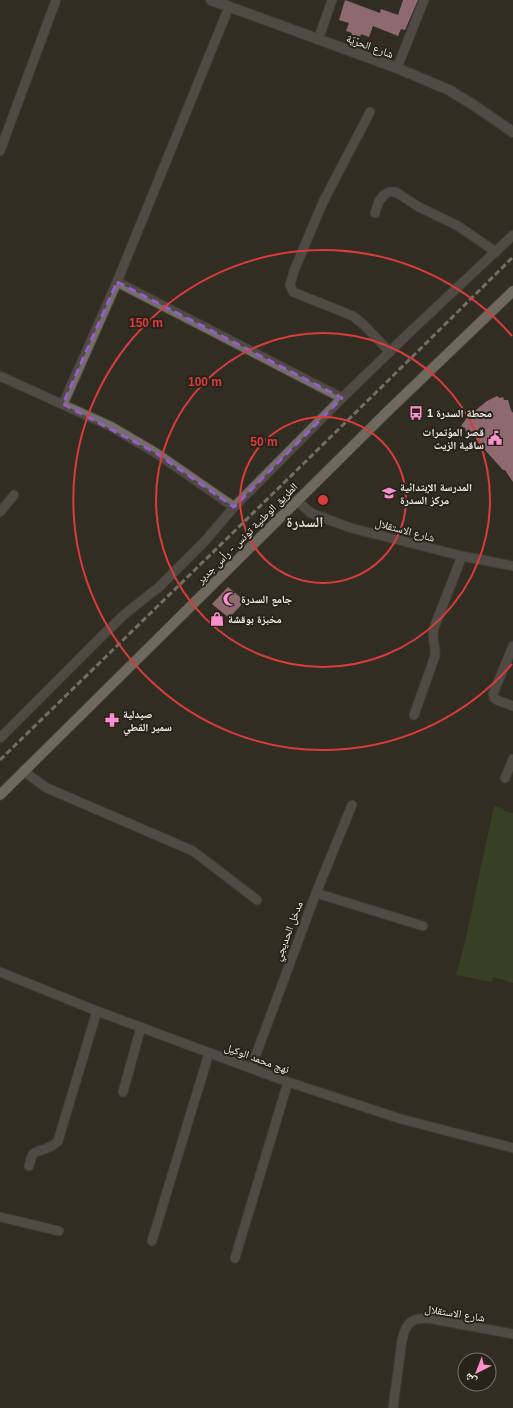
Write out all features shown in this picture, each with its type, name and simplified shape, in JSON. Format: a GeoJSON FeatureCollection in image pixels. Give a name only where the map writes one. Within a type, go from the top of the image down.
{"type":"FeatureCollection","features":[{"type":"Feature","properties":{"kind":"main road","name":"الطريق الوطنية تونس - رأس جدير"},"geometry":{"type":"LineString","coordinates":[[0,795],[389,410],[513,290]]}},
{"type":"Feature","properties":{"kind":"street"},"geometry":{"type":"LineString","coordinates":[[0,151],[56,0]]}},
{"type":"Feature","properties":{"kind":"street","name":"شارع الحرّيّة"},"geometry":{"type":"LineString","coordinates":[[211,0],[397,68],[449,90],[513,132]]}},
{"type":"Feature","properties":{"kind":"street"},"geometry":{"type":"LineString","coordinates":[[318,40],[332,0]]}},
{"type":"Feature","properties":{"kind":"street"},"geometry":{"type":"LineString","coordinates":[[397,68],[424,0]]}},
{"type":"Feature","properties":{"kind":"street"},"geometry":{"type":"LineString","coordinates":[[63,404],[117,282],[229,7]]}},
{"type":"Feature","properties":{"kind":"street"},"geometry":{"type":"LineString","coordinates":[[370,112],[322,202],[294,271],[290,286],[293,292],[353,316],[364,325],[390,352]]}},
{"type":"Feature","properties":{"kind":"street"},"geometry":{"type":"LineString","coordinates":[[376,213],[379,201],[384,195],[389,192],[396,192],[417,206],[458,226],[496,252]]}},
{"type":"Feature","properties":{"kind":"street"},"geometry":{"type":"LineString","coordinates":[[0,738],[106,632],[126,613],[164,582],[205,541],[234,507],[342,398],[513,235]]}},
{"type":"Feature","properties":{"kind":"street"},"geometry":{"type":"LineString","coordinates":[[117,282],[342,398]]}},
{"type":"Feature","properties":{"kind":"street"},"geometry":{"type":"LineString","coordinates":[[0,376],[110,426],[149,449],[234,507]]}},
{"type":"Feature","properties":{"kind":"street"},"geometry":{"type":"LineString","coordinates":[[0,512],[14,494]]}},
{"type":"Feature","properties":{"kind":"street","name":"شارع الاستقلال"},"geometry":{"type":"LineString","coordinates":[[297,501],[312,513],[351,528],[462,556],[513,566]]}},
{"type":"Feature","properties":{"kind":"street"},"geometry":{"type":"LineString","coordinates":[[414,715],[435,656],[436,649],[432,635],[434,628],[462,556]]}},
{"type":"Feature","properties":{"kind":"street"},"geometry":{"type":"LineString","coordinates":[[513,646],[493,694],[494,698],[497,700],[513,706]]}},
{"type":"Feature","properties":{"kind":"street"},"geometry":{"type":"LineString","coordinates":[[505,778],[513,759]]}},
{"type":"Feature","properties":{"kind":"street"},"geometry":{"type":"LineString","coordinates":[[24,771],[46,788],[193,851],[256,900]]}},
{"type":"Feature","properties":{"kind":"street","name":"مدخل الحديجي"},"geometry":{"type":"LineString","coordinates":[[251,1068],[316,893],[352,805]]}},
{"type":"Feature","properties":{"kind":"street"},"geometry":{"type":"LineString","coordinates":[[316,893],[423,926]]}},
{"type":"Feature","properties":{"kind":"street","name":"نهج محمد الوكيل"},"geometry":{"type":"LineString","coordinates":[[0,972],[97,1011],[288,1082],[401,1119],[513,1148]]}},
{"type":"Feature","properties":{"kind":"street"},"geometry":{"type":"LineString","coordinates":[[29,1166],[33,1154],[55,1146],[58,1141],[97,1011]]}},
{"type":"Feature","properties":{"kind":"street"},"geometry":{"type":"LineString","coordinates":[[123,1092],[141,1027]]}},
{"type":"Feature","properties":{"kind":"street"},"geometry":{"type":"LineString","coordinates":[[152,1240],[209,1053]]}},
{"type":"Feature","properties":{"kind":"street"},"geometry":{"type":"LineString","coordinates":[[235,1258],[288,1082]]}},
{"type":"Feature","properties":{"kind":"street"},"geometry":{"type":"LineString","coordinates":[[0,1217],[59,1231]]}},
{"type":"Feature","properties":{"kind":"street","name":"شارع الاستقلال"},"geometry":{"type":"LineString","coordinates":[[393,1408],[404,1330],[411,1321],[421,1318],[432,1319],[513,1334]]}},
{"type":"Feature","properties":{"kind":"highlighted area"},"geometry":{"type":"Polygon","coordinates":[[[117,282],[342,398],[234,507],[156,453],[63,404],[117,282]]]}},
{"type":"Feature","properties":{"kind":"green space"},"geometry":{"type":"Polygon","coordinates":[[[494,806],[504,809],[504,811],[513,813],[513,983],[493,977],[492,982],[456,975],[464,946],[494,806]]]}},
{"type":"Feature","properties":{"kind":"building"},"geometry":{"type":"Polygon","coordinates":[[[345,0],[380,13],[381,9],[398,15],[403,0],[418,0],[405,30],[401,29],[398,36],[373,26],[369,37],[361,34],[360,38],[351,35],[352,33],[346,31],[349,23],[339,20],[345,0]]]}},
{"type":"Feature","properties":{"kind":"building","name":"قصر المؤتمرات ساقية الزيت"},"geometry":{"type":"Polygon","coordinates":[[[497,396],[500,398],[503,397],[504,400],[508,400],[513,413],[513,482],[505,470],[503,470],[476,440],[477,435],[466,432],[465,428],[461,426],[466,418],[487,401],[497,396]]]}},
{"type":"Feature","properties":{"kind":"building"},"geometry":{"type":"Polygon","coordinates":[[[228,587],[245,601],[229,618],[212,604],[228,587]]]}},
{"type":"Feature","properties":{"kind":"railway"},"geometry":{"type":"LineString","coordinates":[[0,760],[513,257]]}},
{"type":"Feature","properties":{"kind":"place","name":"محطة السدرة 1"},"geometry":{"type":"Point","coordinates":[416,413]}},
{"type":"Feature","properties":{"kind":"place","name":"قصر المؤتمرات ساقية الزيت"},"geometry":{"type":"Point","coordinates":[495,438]}},
{"type":"Feature","properties":{"kind":"place","name":"المدرسة الإبتدائية مركز السدرة"},"geometry":{"type":"Point","coordinates":[389,493]}},
{"type":"Feature","properties":{"kind":"place","name":"جامع السدرة"},"geometry":{"type":"Point","coordinates":[230,599]}},
{"type":"Feature","properties":{"kind":"place","name":"مخبزة بوقشة"},"geometry":{"type":"Point","coordinates":[217,619]}},
{"type":"Feature","properties":{"kind":"place","name":"صيدلية سمير القطي"},"geometry":{"type":"Point","coordinates":[112,720]}},
{"type":"Feature","properties":{"kind":"district","name":"السدرة"},"geometry":{"type":"Point","coordinates":[305,522]}}]}
